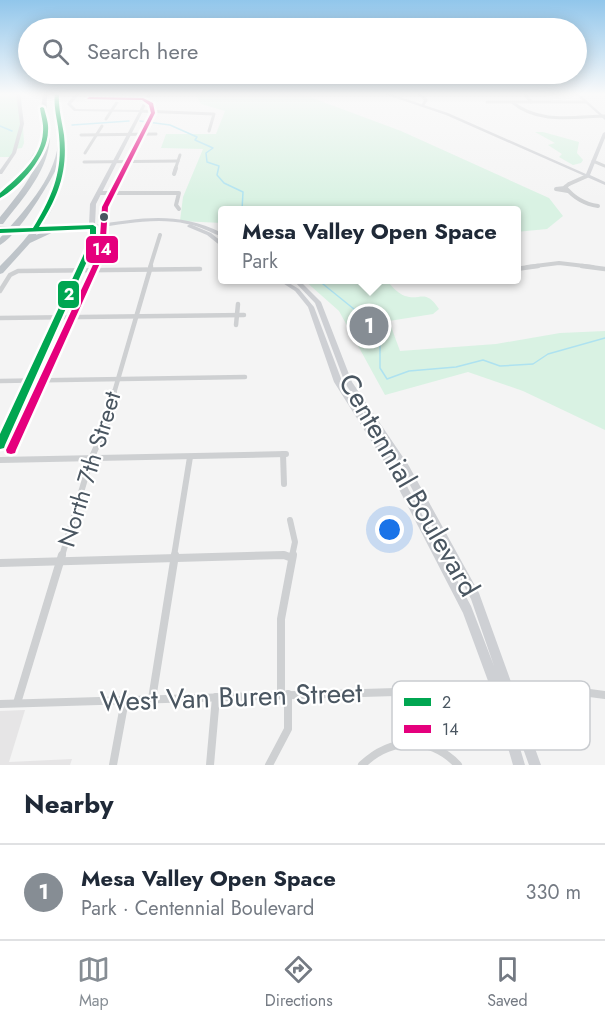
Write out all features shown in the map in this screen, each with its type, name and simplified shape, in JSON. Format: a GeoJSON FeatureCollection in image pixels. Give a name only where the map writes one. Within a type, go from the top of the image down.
{"type":"FeatureCollection","features":[{"type":"Feature","properties":{"kind":"highway"},"geometry":{"type":"LineString","coordinates":[[1,231],[43,159],[46,129]]}},
{"type":"Feature","properties":{"kind":"highway"},"geometry":{"type":"LineString","coordinates":[[0,271],[35,229],[61,183],[64,167],[59,129]]}},
{"type":"Feature","properties":{"kind":"highway"},"geometry":{"type":"LineString","coordinates":[[0,196],[30,165],[47,135]]}},
{"type":"Feature","properties":{"kind":"highway"},"geometry":{"type":"LineString","coordinates":[[1,231],[18,221],[48,178],[58,158],[61,142]]}},
{"type":"Feature","properties":{"kind":"highway"},"geometry":{"type":"LineString","coordinates":[[43,217],[46,224],[56,229]]}},
{"type":"Feature","properties":{"kind":"highway"},"geometry":{"type":"LineString","coordinates":[[22,246],[36,236],[56,229]]}},
{"type":"Feature","properties":{"kind":"main road"},"geometry":{"type":"LineString","coordinates":[[0,173],[15,153],[21,129]]}},
{"type":"Feature","properties":{"kind":"main road"},"geometry":{"type":"LineString","coordinates":[[0,445],[82,270],[92,244],[92,207],[132,129]]}},
{"type":"Feature","properties":{"kind":"main road"},"geometry":{"type":"LineString","coordinates":[[480,129],[605,184]]}},
{"type":"Feature","properties":{"kind":"main road"},"geometry":{"type":"LineString","coordinates":[[587,176],[605,133]]}},
{"type":"Feature","properties":{"kind":"main road"},"geometry":{"type":"LineString","coordinates":[[128,224],[148,220],[175,220],[199,224],[218,233]]}},
{"type":"Feature","properties":{"kind":"main road"},"geometry":{"type":"LineString","coordinates":[[1,231],[165,223],[189,226],[209,234],[218,242]]}},
{"type":"Feature","properties":{"kind":"main road","name":"Centennial Boulevard"},"geometry":{"type":"LineString","coordinates":[[288,284],[297,290],[311,307],[332,368],[412,502],[467,610],[499,681]]}},
{"type":"Feature","properties":{"kind":"main road","name":"Centennial Boulevard"},"geometry":{"type":"LineString","coordinates":[[302,284],[318,302],[349,383],[406,469],[476,597],[501,681]]}},
{"type":"Feature","properties":{"kind":"main road","name":"Centennial Boulevard"},"geometry":{"type":"LineString","coordinates":[[516,750],[519,765]]}},
{"type":"Feature","properties":{"kind":"main road","name":"Centennial Boulevard"},"geometry":{"type":"LineString","coordinates":[[529,750],[535,765]]}},
{"type":"Feature","properties":{"kind":"street"},"geometry":{"type":"LineString","coordinates":[[85,153],[100,129]]}},
{"type":"Feature","properties":{"kind":"street"},"geometry":{"type":"LineString","coordinates":[[81,135],[156,134]]}},
{"type":"Feature","properties":{"kind":"street"},"geometry":{"type":"LineString","coordinates":[[174,174],[180,155]]}},
{"type":"Feature","properties":{"kind":"street"},"geometry":{"type":"LineString","coordinates":[[84,162],[178,161]]}},
{"type":"Feature","properties":{"kind":"street"},"geometry":{"type":"LineString","coordinates":[[593,161],[605,166]]}},
{"type":"Feature","properties":{"kind":"street"},"geometry":{"type":"LineString","coordinates":[[587,176],[569,184],[567,190],[588,205],[598,206]]}},
{"type":"Feature","properties":{"kind":"street"},"geometry":{"type":"LineString","coordinates":[[99,193],[178,193],[176,205],[179,209]]}},
{"type":"Feature","properties":{"kind":"street","name":"North 7th Street"},"geometry":{"type":"LineString","coordinates":[[17,703],[92,459],[108,421],[117,379],[160,235]]}},
{"type":"Feature","properties":{"kind":"street"},"geometry":{"type":"LineString","coordinates":[[521,268],[559,263],[605,269]]}},
{"type":"Feature","properties":{"kind":"street"},"geometry":{"type":"LineString","coordinates":[[0,291],[13,272],[200,269]]}},
{"type":"Feature","properties":{"kind":"street"},"geometry":{"type":"LineString","coordinates":[[236,325],[238,304]]}},
{"type":"Feature","properties":{"kind":"street"},"geometry":{"type":"LineString","coordinates":[[0,318],[244,315]]}},
{"type":"Feature","properties":{"kind":"street"},"geometry":{"type":"LineString","coordinates":[[0,381],[245,376]]}},
{"type":"Feature","properties":{"kind":"street"},"geometry":{"type":"LineString","coordinates":[[0,460],[285,454],[284,484]]}},
{"type":"Feature","properties":{"kind":"street"},"geometry":{"type":"LineString","coordinates":[[152,699],[190,457]]}},
{"type":"Feature","properties":{"kind":"street"},"geometry":{"type":"LineString","coordinates":[[269,765],[288,729],[281,619],[294,542],[290,520]]}},
{"type":"Feature","properties":{"kind":"street"},"geometry":{"type":"LineString","coordinates":[[0,563],[284,555],[292,558]]}},
{"type":"Feature","properties":{"kind":"street","name":"West Van Buren Street"},"geometry":{"type":"LineString","coordinates":[[0,704],[392,692]]}},
{"type":"Feature","properties":{"kind":"street","name":"West Van Buren Street"},"geometry":{"type":"LineString","coordinates":[[590,693],[605,695]]}},
{"type":"Feature","properties":{"kind":"street"},"geometry":{"type":"LineString","coordinates":[[210,765],[216,697]]}},
{"type":"Feature","properties":{"kind":"street"},"geometry":{"type":"LineString","coordinates":[[113,765],[125,700]]}},
{"type":"Feature","properties":{"kind":"street"},"geometry":{"type":"LineString","coordinates":[[362,765],[378,750],[392,747]]}},
{"type":"Feature","properties":{"kind":"street"},"geometry":{"type":"LineString","coordinates":[[443,750],[458,765]]}},
{"type":"Feature","properties":{"kind":"shaded area"},"geometry":{"type":"Polygon","coordinates":[[[25,710],[9,762],[72,759],[70,765],[0,765],[0,711],[25,710]]]}},
{"type":"Feature","properties":{"kind":"green space"},"geometry":{"type":"Polygon","coordinates":[[[0,129],[23,129],[22,148],[14,149],[11,157],[0,157],[0,129]]]}},
{"type":"Feature","properties":{"kind":"green space"},"geometry":{"type":"Polygon","coordinates":[[[218,129],[395,129],[549,198],[563,216],[547,229],[521,232],[521,206],[218,206],[218,223],[180,221],[183,197],[203,149],[161,148],[166,134],[216,134],[218,129]]]}},
{"type":"Feature","properties":{"kind":"green space"},"geometry":{"type":"Polygon","coordinates":[[[535,132],[579,142],[577,153],[583,160],[573,165],[559,157],[562,154],[548,145],[555,143],[535,132]]]}},
{"type":"Feature","properties":{"kind":"green space"},"geometry":{"type":"Polygon","coordinates":[[[309,284],[390,284],[405,296],[423,296],[430,299],[439,309],[433,314],[389,321],[400,351],[496,344],[560,333],[605,331],[605,430],[523,391],[468,372],[385,395],[339,311],[309,284]]]}},
{"type":"Feature","properties":{"kind":"waterway"},"geometry":{"type":"LineString","coordinates":[[6,129],[12,131]]}},
{"type":"Feature","properties":{"kind":"waterway"},"geometry":{"type":"LineString","coordinates":[[178,129],[197,137],[195,140],[213,148],[206,153],[207,162],[219,166],[217,175],[224,183],[243,192],[242,206]]}},
{"type":"Feature","properties":{"kind":"waterway"},"geometry":{"type":"LineString","coordinates":[[323,284],[370,322],[370,331],[380,338],[380,368],[387,379],[409,371],[456,367],[483,360],[500,366],[533,364],[548,354],[605,338]]}},
{"type":"Feature","properties":{"kind":"transit line","name":"2"},"geometry":{"type":"LineString","coordinates":[[0,196],[22,176],[36,159],[45,141],[46,129]]}},
{"type":"Feature","properties":{"kind":"transit line","name":"2"},"geometry":{"type":"LineString","coordinates":[[35,229],[59,183],[63,159],[61,129]]}},
{"type":"Feature","properties":{"kind":"transit line","name":"14"},"geometry":{"type":"LineString","coordinates":[[11,450],[102,252],[105,207],[145,129]]}},
{"type":"Feature","properties":{"kind":"transit line","name":"2"},"geometry":{"type":"LineString","coordinates":[[0,231],[93,227],[93,241],[0,445]]}},
{"type":"Feature","properties":{"kind":"place","name":"Mesa Valley Open Space"},"geometry":{"type":"Point","coordinates":[369,326]}}]}
